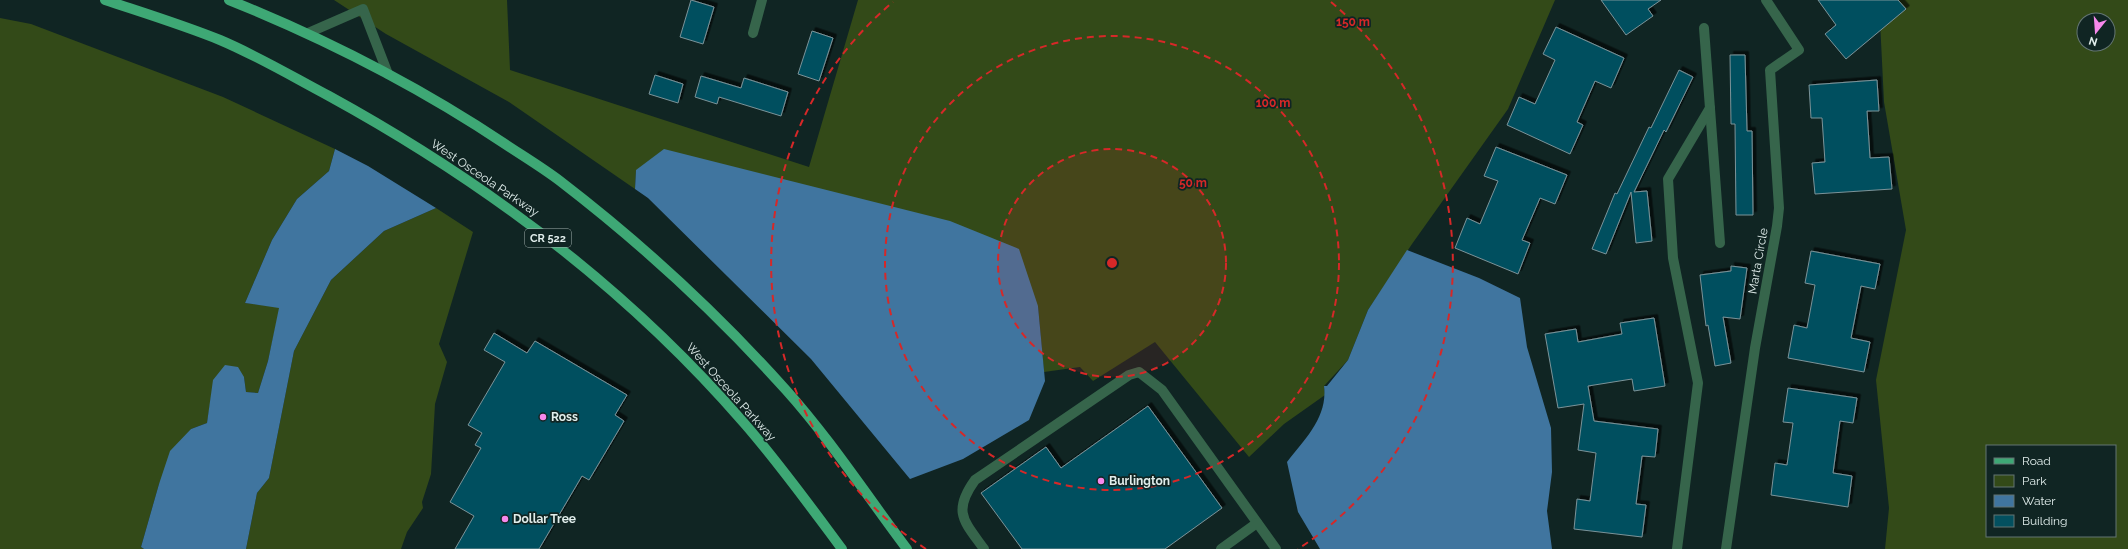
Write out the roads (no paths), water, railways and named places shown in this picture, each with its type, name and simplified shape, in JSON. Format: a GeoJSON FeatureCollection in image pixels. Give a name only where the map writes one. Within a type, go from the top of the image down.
{"type":"FeatureCollection","features":[{"type":"Feature","properties":{"kind":"main road","name":"West Osceola Parkway"},"geometry":{"type":"LineString","coordinates":[[105,0],[190,28],[223,41],[276,68],[411,144],[479,188],[541,232],[652,327],[696,371],[744,423],[796,486],[842,549]]}},
{"type":"Feature","properties":{"kind":"main road"},"geometry":{"type":"LineString","coordinates":[[229,0],[308,33],[388,74],[483,130],[558,180],[669,271],[728,328],[787,391],[831,446],[907,549]]}},
{"type":"Feature","properties":{"kind":"street"},"geometry":{"type":"LineString","coordinates":[[753,33],[762,0]]}},
{"type":"Feature","properties":{"kind":"street","name":"Marta Circle"},"geometry":{"type":"LineString","coordinates":[[1726,549],[1755,348],[1779,208],[1770,70],[1799,50],[1766,0]]}},
{"type":"Feature","properties":{"kind":"street"},"geometry":{"type":"LineString","coordinates":[[308,33],[364,4],[388,74]]}},
{"type":"Feature","properties":{"kind":"street"},"geometry":{"type":"LineString","coordinates":[[1704,28],[1720,243]]}},
{"type":"Feature","properties":{"kind":"street"},"geometry":{"type":"LineString","coordinates":[[1677,549],[1698,383],[1673,258],[1668,179],[1710,108]]}},
{"type":"Feature","properties":{"kind":"street"},"geometry":{"type":"LineString","coordinates":[[984,549],[963,520],[962,506],[966,492],[975,480],[1129,375],[1139,372],[1162,390],[1276,549]]}},
{"type":"Feature","properties":{"kind":"street"},"geometry":{"type":"LineString","coordinates":[[1221,549],[1257,523]]}},
{"type":"Feature","properties":{"kind":"water"},"geometry":{"type":"Polygon","coordinates":[[[335,149],[368,166],[436,208],[384,231],[331,280],[294,351],[269,478],[257,493],[246,549],[144,549],[141,547],[170,451],[191,429],[207,423],[213,380],[225,365],[238,367],[244,377],[246,392],[258,393],[268,361],[279,308],[245,303],[272,240],[297,199],[329,171],[335,149]]]}},
{"type":"Feature","properties":{"kind":"water"},"geometry":{"type":"Polygon","coordinates":[[[664,149],[950,221],[1019,249],[1038,306],[1045,381],[1029,420],[963,459],[910,479],[811,359],[648,198],[635,189],[636,170],[664,149]]]}},
{"type":"Feature","properties":{"kind":"water"},"geometry":{"type":"Polygon","coordinates":[[[1407,250],[1479,278],[1520,298],[1527,347],[1551,428],[1552,472],[1547,511],[1552,549],[1320,549],[1298,512],[1287,462],[1314,427],[1322,408],[1324,386],[1327,386],[1348,360],[1368,310],[1407,250]]]}},
{"type":"Feature","properties":{"kind":"place","name":"Ross"},"geometry":{"type":"Point","coordinates":[543,417]}},
{"type":"Feature","properties":{"kind":"place","name":"Burlington"},"geometry":{"type":"Point","coordinates":[1101,481]}},
{"type":"Feature","properties":{"kind":"place","name":"Dollar Tree"},"geometry":{"type":"Point","coordinates":[505,519]}}]}
